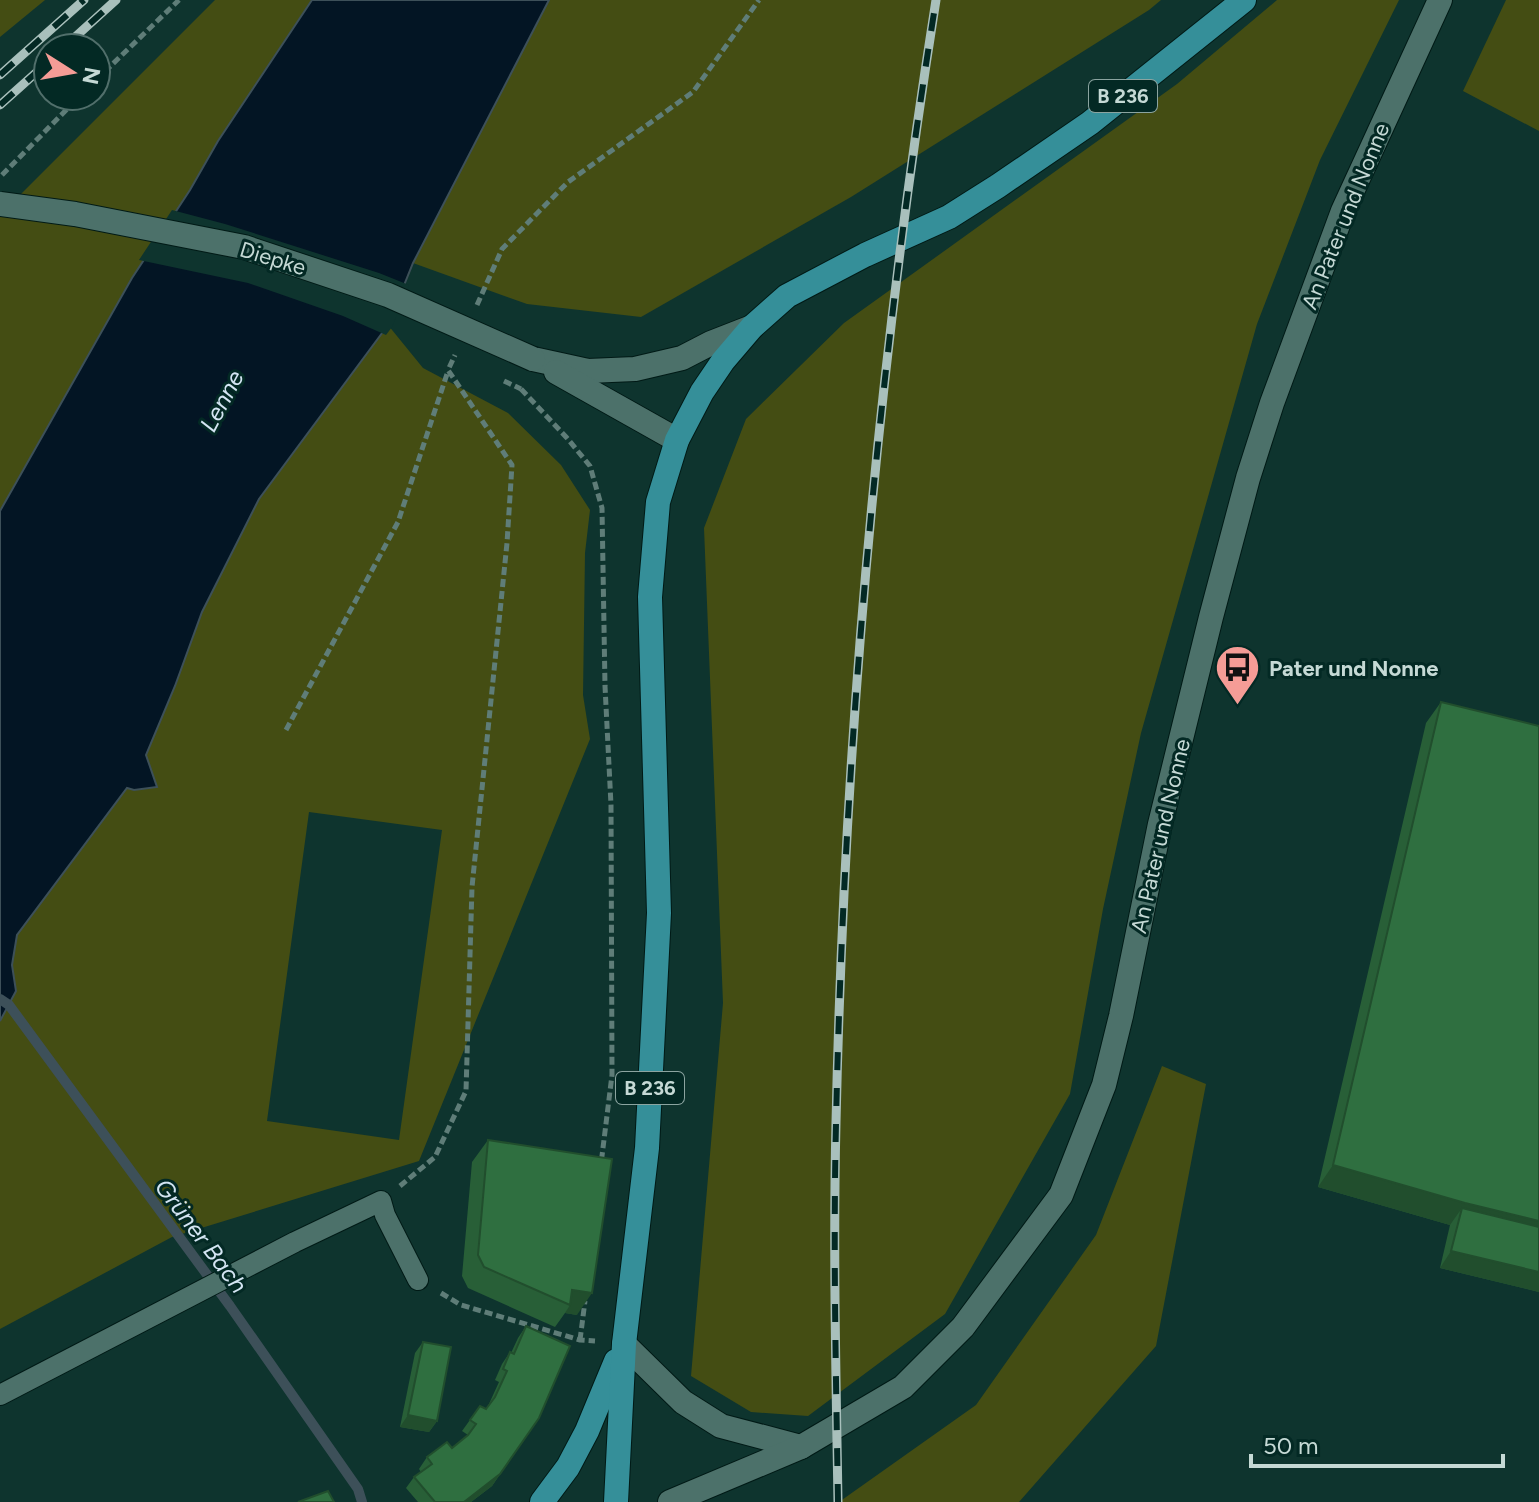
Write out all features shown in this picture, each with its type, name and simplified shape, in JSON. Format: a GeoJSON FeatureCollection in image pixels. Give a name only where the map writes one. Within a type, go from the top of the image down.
{"type":"FeatureCollection","features":[{"type":"Feature","properties":{"kind":"main road","name":"B 236"},"geometry":{"type":"LineString","coordinates":[[616,1502],[624,1344],[647,1148],[659,913],[650,597],[658,502],[677,440],[702,392],[723,361],[752,327],[787,296],[865,255],[949,217],[998,186],[1090,123],[1244,0]]}},
{"type":"Feature","properties":{"kind":"main road","name":"An Pater und Nonne"},"geometry":{"type":"LineString","coordinates":[[670,1502],[801,1447],[903,1387],[963,1327],[1061,1195],[1104,1085],[1160,824],[1248,478],[1343,211],[1440,0]]}},
{"type":"Feature","properties":{"kind":"main road","name":"Diepke"},"geometry":{"type":"LineString","coordinates":[[0,204],[75,214],[244,247],[388,295],[533,359],[677,440]]}},
{"type":"Feature","properties":{"kind":"main road","name":"Diepke"},"geometry":{"type":"LineString","coordinates":[[533,359],[588,371],[635,369],[682,358],[752,327]]}},
{"type":"Feature","properties":{"kind":"main road","name":"B 236"},"geometry":{"type":"LineString","coordinates":[[542,1502],[581,1443],[624,1344]]}},
{"type":"Feature","properties":{"kind":"main road"},"geometry":{"type":"LineString","coordinates":[[624,1344],[683,1402],[721,1426],[801,1447]]}},
{"type":"Feature","properties":{"kind":"lane"},"geometry":{"type":"LineString","coordinates":[[0,1395],[295,1242],[381,1201],[418,1280]]}},
{"type":"Feature","properties":{"kind":"path"},"geometry":{"type":"LineString","coordinates":[[112,65],[179,0]]}},
{"type":"Feature","properties":{"kind":"path"},"geometry":{"type":"LineString","coordinates":[[472,316],[502,249],[568,182],[693,92],[759,0]]}},
{"type":"Feature","properties":{"kind":"path"},"geometry":{"type":"LineString","coordinates":[[0,176],[64,112]]}},
{"type":"Feature","properties":{"kind":"path"},"geometry":{"type":"LineString","coordinates":[[286,730],[398,522],[448,370],[460,343]]}},
{"type":"Feature","properties":{"kind":"path"},"geometry":{"type":"LineString","coordinates":[[447,353],[459,359]]}},
{"type":"Feature","properties":{"kind":"path"},"geometry":{"type":"LineString","coordinates":[[381,1201],[435,1157],[466,1091],[472,887],[512,465],[448,370]]}},
{"type":"Feature","properties":{"kind":"path"},"geometry":{"type":"LineString","coordinates":[[496,377],[521,389],[590,466],[602,508],[611,805],[612,1075],[600,1168]]}},
{"type":"Feature","properties":{"kind":"path"},"geometry":{"type":"LineString","coordinates":[[418,1280],[461,1305],[580,1340],[586,1293]]}},
{"type":"Feature","properties":{"kind":"green space"},"geometry":{"type":"Polygon","coordinates":[[[0,0],[45,0],[0,37],[0,0]]]}},
{"type":"Feature","properties":{"kind":"green space"},"geometry":{"type":"Polygon","coordinates":[[[215,0],[312,0],[132,278],[0,511],[0,215],[103,112],[112,112],[112,103],[215,0]]]}},
{"type":"Feature","properties":{"kind":"green space"},"geometry":{"type":"Polygon","coordinates":[[[549,0],[1161,0],[851,197],[641,317],[527,304],[413,263],[549,0]]]}},
{"type":"Feature","properties":{"kind":"green space"},"geometry":{"type":"Polygon","coordinates":[[[1277,0],[1399,0],[1320,160],[1257,324],[1141,733],[1103,909],[1070,1094],[945,1314],[808,1416],[751,1412],[691,1376],[723,1003],[704,528],[746,419],[844,323],[1177,84],[1277,0]]]}},
{"type":"Feature","properties":{"kind":"green space"},"geometry":{"type":"Polygon","coordinates":[[[1506,0],[1539,0],[1539,131],[1463,91],[1506,0]]]}},
{"type":"Feature","properties":{"kind":"green space"},"geometry":{"type":"Polygon","coordinates":[[[388,325],[423,368],[508,413],[561,465],[590,510],[585,553],[583,695],[590,739],[419,1161],[172,1237],[0,1329],[0,1021],[16,991],[12,965],[17,935],[127,788],[146,756],[202,612],[259,499],[388,325]],[[309,812],[267,1121],[399,1140],[442,830],[309,812]]]}},
{"type":"Feature","properties":{"kind":"green space"},"geometry":{"type":"Polygon","coordinates":[[[1162,1066],[1206,1084],[1156,1346],[1019,1502],[839,1502],[976,1405],[1096,1235],[1162,1066]]]}},
{"type":"Feature","properties":{"kind":"water","name":"Lenne"},"geometry":{"type":"Polygon","coordinates":[[[312,0],[549,0],[413,263],[388,325],[259,499],[202,612],[146,755],[157,787],[127,788],[17,935],[12,965],[16,991],[0,1021],[0,511],[132,278],[312,0]]]}},
{"type":"Feature","properties":{"kind":"pier"},"geometry":{"type":"Polygon","coordinates":[[[172,210],[225,224],[409,285],[392,327],[386,335],[343,316],[248,283],[139,260],[172,210]]]}},
{"type":"Feature","properties":{"kind":"building"},"geometry":{"type":"Polygon","coordinates":[[[1441,702],[1539,726],[1539,1221],[1333,1165],[1441,702]]]}},
{"type":"Feature","properties":{"kind":"building"},"geometry":{"type":"Polygon","coordinates":[[[488,1140],[612,1159],[592,1293],[572,1290],[570,1305],[484,1267],[478,1255],[488,1140]]]}},
{"type":"Feature","properties":{"kind":"building"},"geometry":{"type":"Polygon","coordinates":[[[1462,1208],[1539,1227],[1539,1272],[1451,1251],[1462,1208]]]}},
{"type":"Feature","properties":{"kind":"building"},"geometry":{"type":"Polygon","coordinates":[[[526,1326],[570,1346],[539,1418],[500,1474],[464,1502],[435,1502],[414,1477],[432,1464],[427,1457],[447,1442],[452,1448],[468,1435],[476,1424],[470,1420],[480,1406],[486,1409],[495,1397],[507,1371],[503,1369],[510,1352],[514,1354],[526,1326]]]}},
{"type":"Feature","properties":{"kind":"building"},"geometry":{"type":"Polygon","coordinates":[[[423,1342],[451,1347],[437,1421],[408,1415],[423,1342]]]}},
{"type":"Feature","properties":{"kind":"building"},"geometry":{"type":"Polygon","coordinates":[[[328,1491],[334,1502],[298,1502],[328,1491]]]}},
{"type":"Feature","properties":{"kind":"waterway","name":"Grüner Bach"},"geometry":{"type":"LineString","coordinates":[[0,999],[9,1005],[230,1306],[358,1489],[362,1502]]}},
{"type":"Feature","properties":{"kind":"railway"},"geometry":{"type":"LineString","coordinates":[[0,75],[84,0]]}},
{"type":"Feature","properties":{"kind":"railway"},"geometry":{"type":"LineString","coordinates":[[81,32],[116,0]]}},
{"type":"Feature","properties":{"kind":"railway"},"geometry":{"type":"LineString","coordinates":[[838,1502],[836,1123],[840,982],[856,701],[881,420],[915,140],[936,0]]}},
{"type":"Feature","properties":{"kind":"railway"},"geometry":{"type":"LineString","coordinates":[[0,105],[32,76]]}},
{"type":"Feature","properties":{"kind":"place","name":"Pater und Nonne"},"geometry":{"type":"Point","coordinates":[1238,707]}}]}
